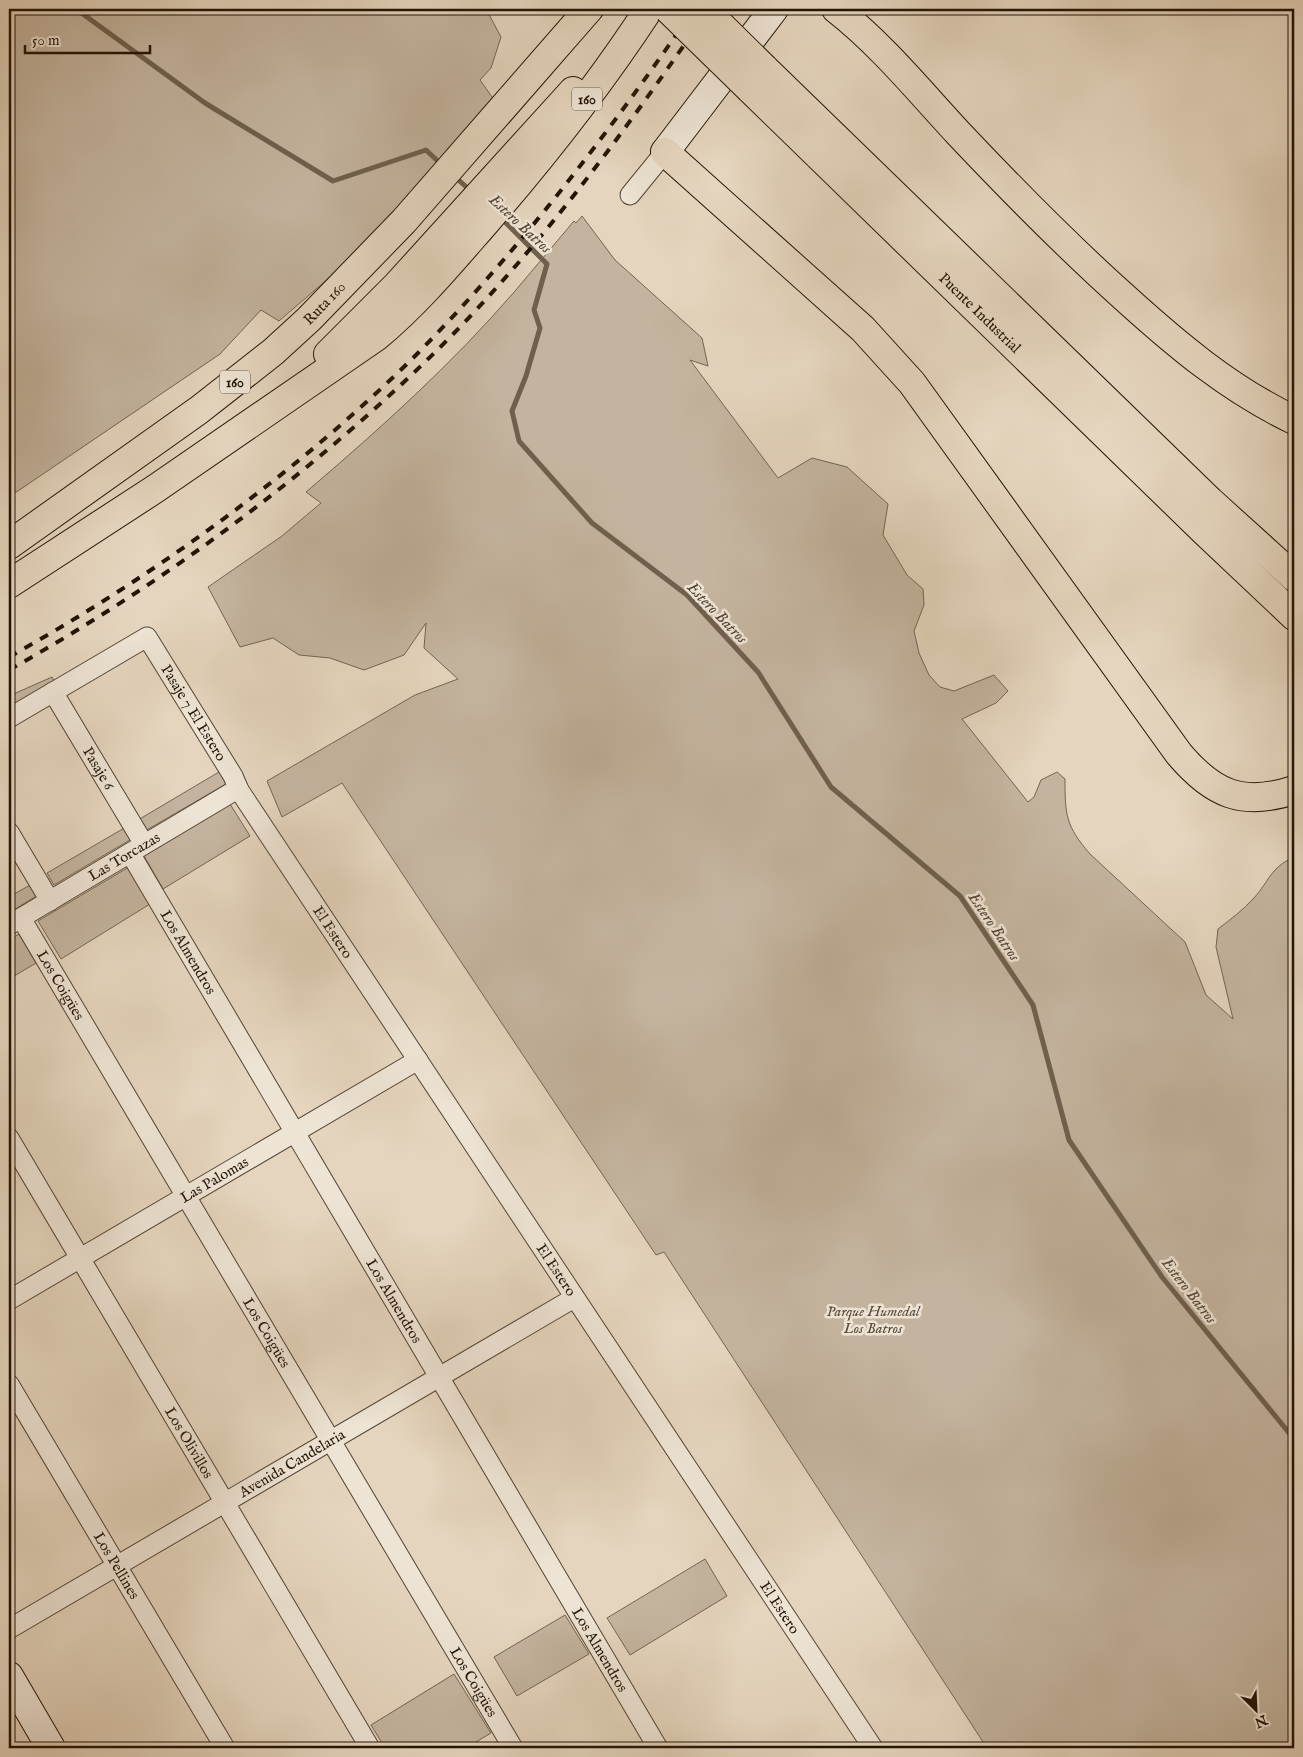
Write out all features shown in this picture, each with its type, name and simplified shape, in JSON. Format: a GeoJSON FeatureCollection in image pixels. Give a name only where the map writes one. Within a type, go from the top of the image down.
{"type":"FeatureCollection","features":[{"type":"Feature","properties":{"kind":"highway","name":"Ruta 160"},"geometry":{"type":"LineString","coordinates":[[9,545],[167,434],[273,352],[344,284],[434,188],[589,9]]}},
{"type":"Feature","properties":{"kind":"highway","name":"160"},"geometry":{"type":"LineString","coordinates":[[9,584],[155,489],[225,439],[292,387],[336,347],[472,221],[514,174],[637,9]]}},
{"type":"Feature","properties":{"kind":"highway","name":"160"},"geometry":{"type":"LineString","coordinates":[[514,174],[563,131],[602,79],[649,9]]}},
{"type":"Feature","properties":{"kind":"highway","name":"Puente Industrial"},"geometry":{"type":"LineString","coordinates":[[668,9],[757,79],[1210,501],[1290,572]]}},
{"type":"Feature","properties":{"kind":"highway","name":"Puente Industrial"},"geometry":{"type":"LineString","coordinates":[[704,9],[757,79],[1205,532],[1294,616]]}},
{"type":"Feature","properties":{"kind":"highway"},"geometry":{"type":"LineString","coordinates":[[836,9],[870,38],[1003,181],[1083,260],[1161,331],[1225,381],[1258,403],[1294,420]]}},
{"type":"Feature","properties":{"kind":"highway"},"geometry":{"type":"LineString","coordinates":[[856,9],[870,38]]}},
{"type":"Feature","properties":{"kind":"highway"},"geometry":{"type":"LineString","coordinates":[[665,152],[863,329],[912,383],[1179,754],[1200,777],[1220,790],[1239,796],[1267,798],[1294,790]]}},
{"type":"Feature","properties":{"kind":"main road"},"geometry":{"type":"LineString","coordinates":[[665,152],[774,9]]}},
{"type":"Feature","properties":{"kind":"main road"},"geometry":{"type":"LineString","coordinates":[[9,1676],[51,1748]]}},
{"type":"Feature","properties":{"kind":"street"},"geometry":{"type":"LineString","coordinates":[[630,195],[665,152]]}},
{"type":"Feature","properties":{"kind":"street","name":"Pasaje 7 El Estero"},"geometry":{"type":"LineString","coordinates":[[53,692],[147,637],[233,776],[239,790]]}},
{"type":"Feature","properties":{"kind":"street"},"geometry":{"type":"LineString","coordinates":[[9,718],[53,692]]}},
{"type":"Feature","properties":{"kind":"street","name":"Pasaje 6"},"geometry":{"type":"LineString","coordinates":[[53,692],[137,848]]}},
{"type":"Feature","properties":{"kind":"street","name":"Las Torcazas"},"geometry":{"type":"LineString","coordinates":[[15,921],[234,791],[239,790]]}},
{"type":"Feature","properties":{"kind":"street","name":"El Estero"},"geometry":{"type":"LineString","coordinates":[[239,790],[873,1748]]}},
{"type":"Feature","properties":{"kind":"street"},"geometry":{"type":"LineString","coordinates":[[9,832],[50,901]]}},
{"type":"Feature","properties":{"kind":"street","name":"Los Almendros"},"geometry":{"type":"LineString","coordinates":[[137,848],[295,1132],[658,1748]]}},
{"type":"Feature","properties":{"kind":"street","name":"Los Coigües"},"geometry":{"type":"LineString","coordinates":[[15,921],[186,1196],[513,1748]]}},
{"type":"Feature","properties":{"kind":"street","name":"Las Palomas"},"geometry":{"type":"LineString","coordinates":[[9,1300],[418,1060]]}},
{"type":"Feature","properties":{"kind":"street","name":"Los Olivillos"},"geometry":{"type":"LineString","coordinates":[[9,1138],[370,1748]]}},
{"type":"Feature","properties":{"kind":"street","name":"Avenida Candelaria"},"geometry":{"type":"LineString","coordinates":[[9,1629],[574,1298]]}},
{"type":"Feature","properties":{"kind":"street","name":"Los Pellines"},"geometry":{"type":"LineString","coordinates":[[9,1384],[224,1748]]}},
{"type":"Feature","properties":{"kind":"green space"},"geometry":{"type":"Polygon","coordinates":[[[9,9],[486,9],[501,37],[491,68],[480,80],[497,104],[344,265],[279,321],[261,310],[220,354],[9,497],[9,9]]]}},
{"type":"Feature","properties":{"kind":"green space","name":"Parque Humedal Los Batros"},"geometry":{"type":"Polygon","coordinates":[[[582,216],[615,260],[702,338],[708,366],[690,360],[778,478],[812,458],[847,467],[888,504],[883,535],[907,575],[923,589],[924,605],[914,631],[919,653],[929,675],[940,687],[954,691],[994,675],[1008,691],[996,703],[962,719],[1028,802],[1034,797],[1041,780],[1057,772],[1065,779],[1068,820],[1076,836],[1090,854],[1185,942],[1206,995],[1233,1019],[1216,947],[1218,929],[1250,902],[1275,870],[1294,857],[1294,1748],[987,1748],[664,1252],[656,1255],[342,783],[282,817],[267,781],[415,695],[458,679],[424,648],[426,623],[404,655],[364,670],[330,658],[299,655],[273,638],[240,647],[208,587],[282,536],[321,503],[306,492],[388,420],[441,370],[491,318],[574,221],[576,223],[582,216]]]}},
{"type":"Feature","properties":{"kind":"green space"},"geometry":{"type":"Polygon","coordinates":[[[52,677],[55,683],[9,710],[9,696],[52,677]]]}},
{"type":"Feature","properties":{"kind":"green space"},"geometry":{"type":"Polygon","coordinates":[[[224,769],[231,781],[145,831],[138,820],[224,769]]]}},
{"type":"Feature","properties":{"kind":"green space"},"geometry":{"type":"Polygon","coordinates":[[[230,804],[250,836],[163,889],[144,856],[230,804]]]}},
{"type":"Feature","properties":{"kind":"green space"},"geometry":{"type":"Polygon","coordinates":[[[126,827],[133,838],[54,885],[47,873],[126,827]]]}},
{"type":"Feature","properties":{"kind":"green space"},"geometry":{"type":"Polygon","coordinates":[[[129,867],[150,904],[61,959],[38,921],[129,867]]]}},
{"type":"Feature","properties":{"kind":"green space"},"geometry":{"type":"Polygon","coordinates":[[[32,884],[38,895],[9,913],[9,897],[32,884]]]}},
{"type":"Feature","properties":{"kind":"green space"},"geometry":{"type":"Polygon","coordinates":[[[19,934],[36,963],[9,979],[9,940],[19,934]]]}},
{"type":"Feature","properties":{"kind":"green space"},"geometry":{"type":"Polygon","coordinates":[[[705,1559],[727,1596],[630,1655],[607,1618],[705,1559]]]}},
{"type":"Feature","properties":{"kind":"green space"},"geometry":{"type":"Polygon","coordinates":[[[565,1615],[589,1654],[517,1696],[494,1657],[565,1615]]]}},
{"type":"Feature","properties":{"kind":"green space"},"geometry":{"type":"Polygon","coordinates":[[[454,1674],[491,1733],[466,1748],[385,1748],[371,1725],[454,1674]]]}},
{"type":"Feature","properties":{"kind":"waterway","name":"Estero Batros"},"geometry":{"type":"LineString","coordinates":[[76,9],[205,103],[333,181],[426,150],[442,165]]}},
{"type":"Feature","properties":{"kind":"waterway","name":"Estero Batros"},"geometry":{"type":"LineString","coordinates":[[454,176],[472,192]]}},
{"type":"Feature","properties":{"kind":"waterway","name":"Estero Batros"},"geometry":{"type":"LineString","coordinates":[[501,218],[547,264],[534,310],[540,328],[526,376],[512,411],[519,441],[592,523],[687,595],[758,672],[831,787],[960,896],[1033,1005],[1069,1140],[1162,1277],[1294,1439]]}},
{"type":"Feature","properties":{"kind":"railway"},"geometry":{"type":"LineString","coordinates":[[9,657],[117,592],[224,518],[276,479],[374,395],[457,312],[564,187],[598,143],[694,9]]}},
{"type":"Feature","properties":{"kind":"railway"},"geometry":{"type":"LineString","coordinates":[[9,670],[65,638],[120,603],[226,530],[328,449],[424,363],[503,281],[540,238],[644,102],[709,9]]}}]}
